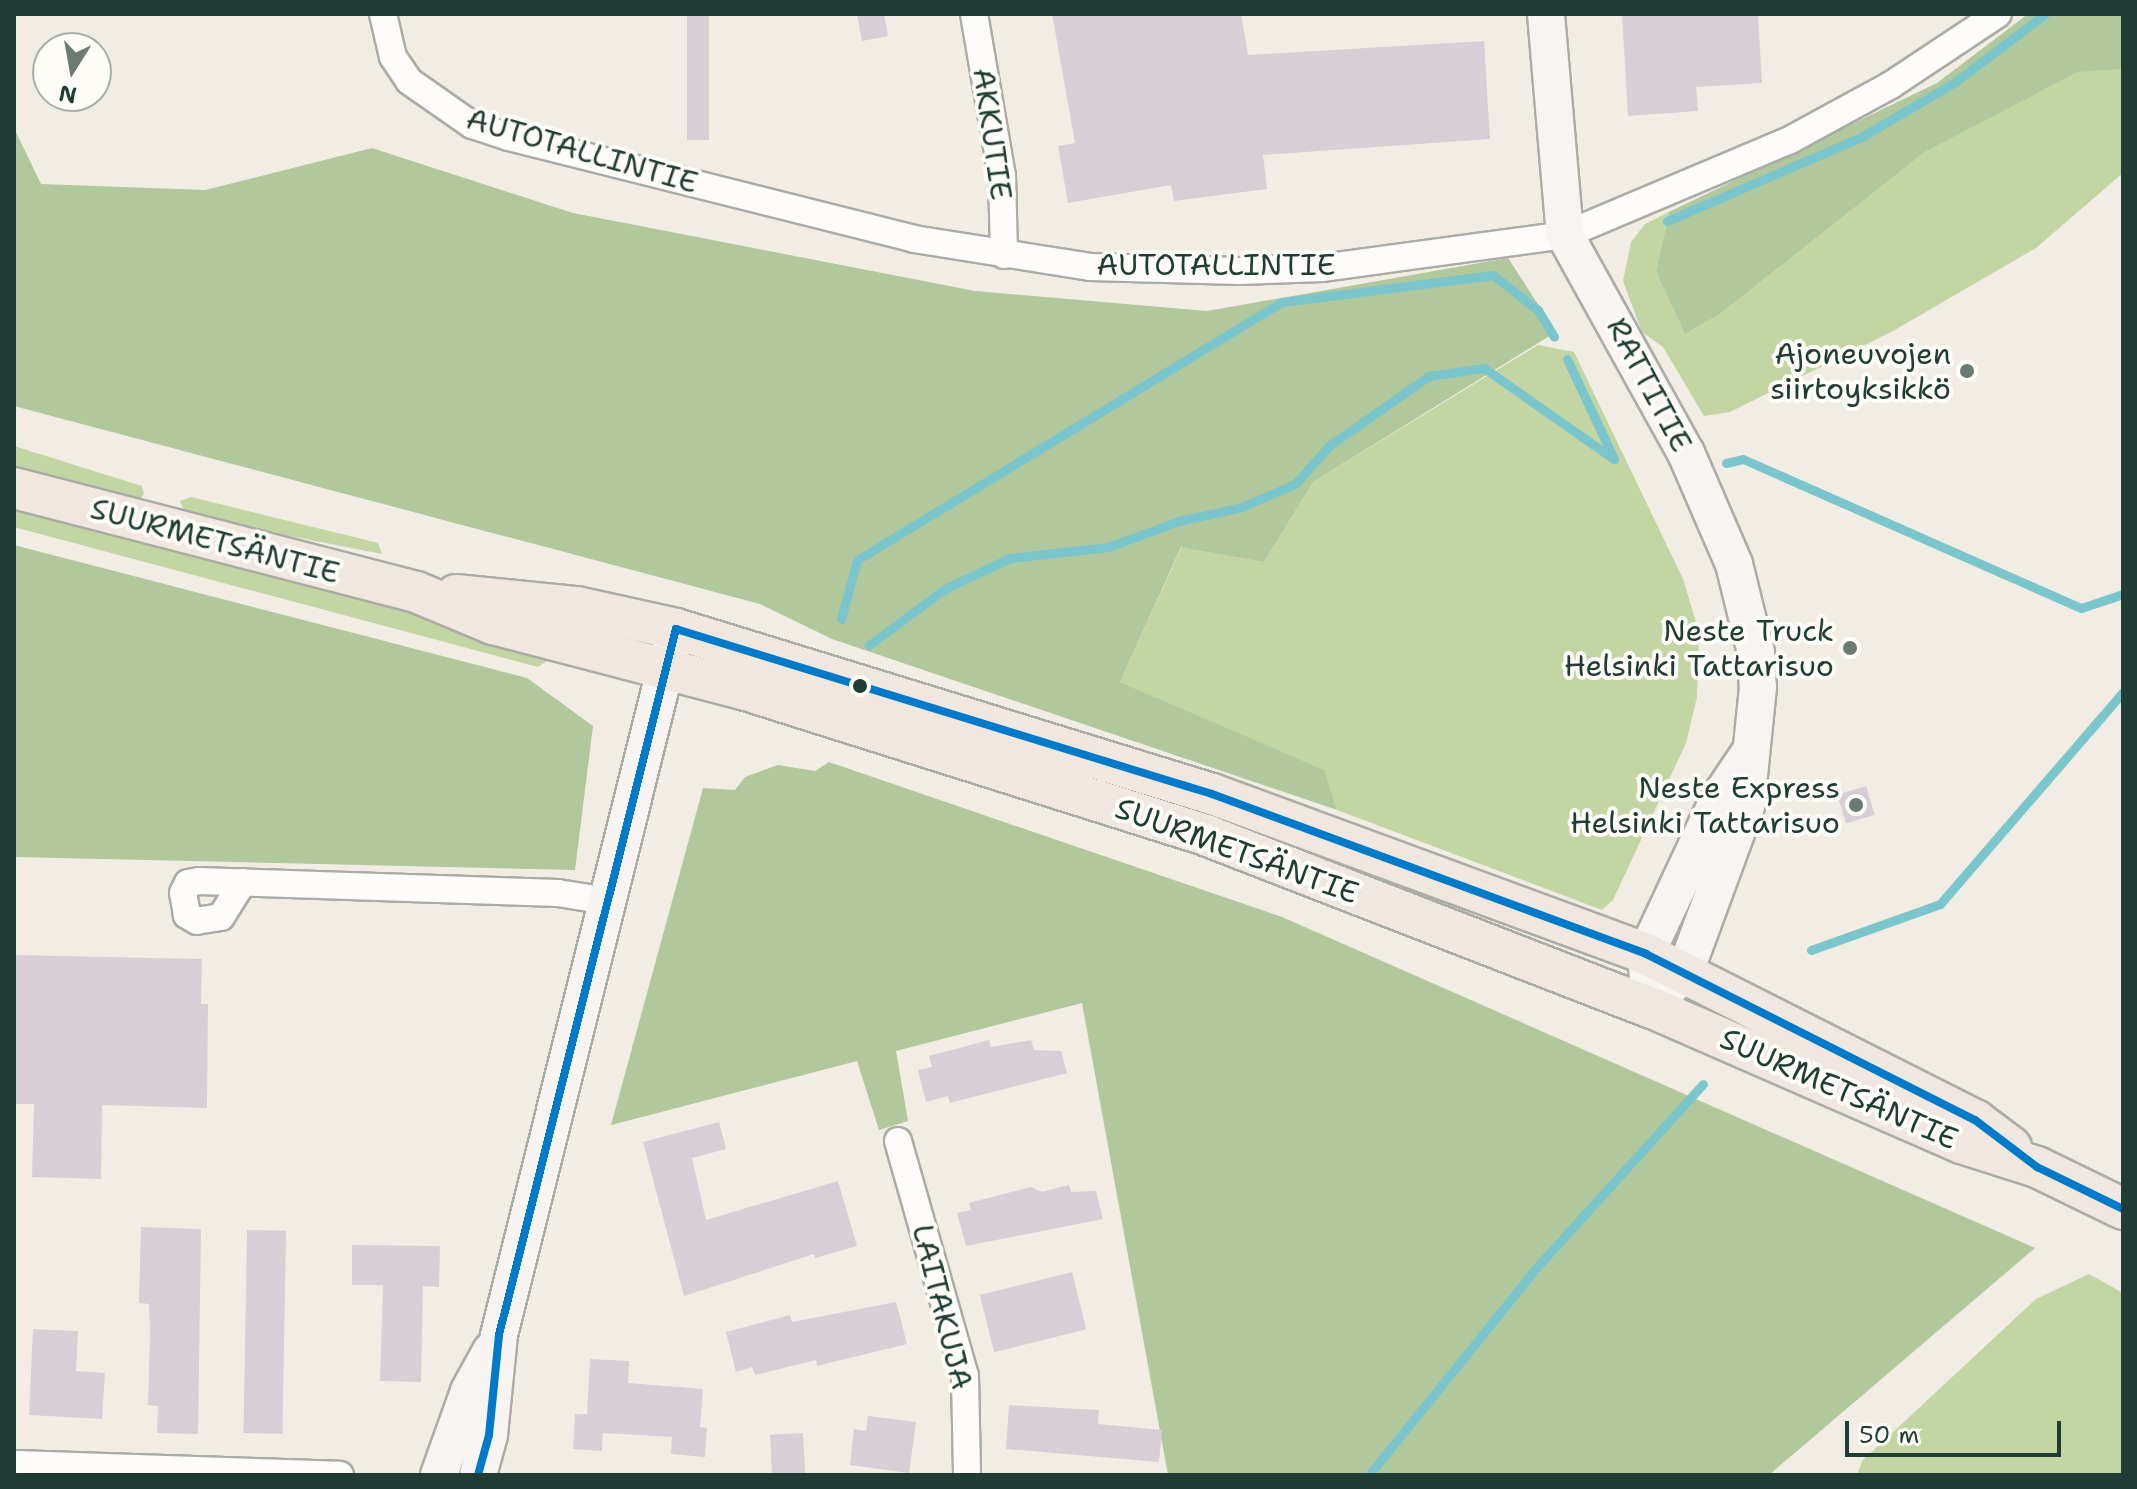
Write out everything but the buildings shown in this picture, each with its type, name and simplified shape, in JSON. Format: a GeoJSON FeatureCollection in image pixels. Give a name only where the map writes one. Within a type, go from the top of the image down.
{"type":"FeatureCollection","features":[{"type":"Feature","properties":{"kind":"main road","name":"SUURMETSÄNTIE"},"geometry":{"type":"LineString","coordinates":[[14,488],[416,592],[493,624],[746,690],[1208,836],[1650,1007],[1961,1143],[2037,1167],[2123,1209]]}},
{"type":"Feature","properties":{"kind":"main road","name":"SUURMETSÄNTIE"},"geometry":{"type":"LineString","coordinates":[[416,592],[577,607],[676,629],[1212,794],[1646,954],[1975,1120],[2037,1167]]}},
{"type":"Feature","properties":{"kind":"street","name":"AUTOTALLINTIE"},"geometry":{"type":"LineString","coordinates":[[383,14],[393,57],[409,81],[472,125],[509,137],[914,239],[1004,255],[1090,267],[1322,268],[1565,235],[1790,140],[1891,85],[1998,14]]}},
{"type":"Feature","properties":{"kind":"street","name":"AKKUTIE"},"geometry":{"type":"LineString","coordinates":[[974,14],[1002,176],[1004,255]]}},
{"type":"Feature","properties":{"kind":"street","name":"RATTITIE"},"geometry":{"type":"LineString","coordinates":[[1546,14],[1565,235],[1686,453],[1734,564],[1751,622],[1758,676],[1748,755],[1746,806],[1685,972],[1650,1007]]}},
{"type":"Feature","properties":{"kind":"street"},"geometry":{"type":"LineString","coordinates":[[478,1475],[489,1435],[499,1335],[676,629]]}},
{"type":"Feature","properties":{"kind":"street","name":"RATTITIE"},"geometry":{"type":"LineString","coordinates":[[1650,1007],[1646,954],[1719,798],[1748,755]]}},
{"type":"Feature","properties":{"kind":"street"},"geometry":{"type":"LineString","coordinates":[[243,882],[558,893],[608,901]]}},
{"type":"Feature","properties":{"kind":"street","name":"LAITAKUJA"},"geometry":{"type":"LineString","coordinates":[[898,1141],[965,1376],[967,1475]]}},
{"type":"Feature","properties":{"kind":"street"},"geometry":{"type":"LineString","coordinates":[[439,1475],[465,1402],[499,1335]]}},
{"type":"Feature","properties":{"kind":"street"},"geometry":{"type":"LineString","coordinates":[[14,1464],[340,1475]]}},
{"type":"Feature","properties":{"kind":"green space"},"geometry":{"type":"Polygon","coordinates":[[[2028,14],[2123,14],[2123,69],[2077,72],[1925,152],[1720,314],[1685,334],[1656,272],[1669,212],[1937,83],[2028,14]]]}},
{"type":"Feature","properties":{"kind":"green space"},"geometry":{"type":"Polygon","coordinates":[[[2123,69],[2123,173],[2036,248],[1893,331],[1730,412],[1704,416],[1663,347],[1642,332],[1623,281],[1631,242],[1645,224],[1669,212],[1656,272],[1685,334],[1720,314],[1925,152],[2077,71],[2123,69]]]}},
{"type":"Feature","properties":{"kind":"green space"},"geometry":{"type":"Polygon","coordinates":[[[14,128],[41,184],[205,190],[372,148],[573,213],[975,291],[1207,311],[1508,258],[1556,332],[1313,482],[1264,562],[1181,547],[1120,682],[1324,770],[1337,810],[832,639],[760,604],[14,406],[14,128]]]}},
{"type":"Feature","properties":{"kind":"green space"},"geometry":{"type":"Polygon","coordinates":[[[1538,345],[1574,352],[1683,579],[1699,632],[1697,697],[1686,743],[1613,900],[1602,910],[1337,810],[1323,770],[1120,682],[1182,546],[1264,562],[1313,482],[1538,345]]]}},
{"type":"Feature","properties":{"kind":"green space"},"geometry":{"type":"Polygon","coordinates":[[[14,446],[142,486],[144,494],[138,502],[14,468],[14,446]]]}},
{"type":"Feature","properties":{"kind":"green space"},"geometry":{"type":"Polygon","coordinates":[[[191,497],[378,543],[382,554],[218,522],[185,512],[180,501],[191,497]]]}},
{"type":"Feature","properties":{"kind":"green space"},"geometry":{"type":"Polygon","coordinates":[[[14,508],[478,631],[550,659],[538,667],[14,527],[14,508]]]}},
{"type":"Feature","properties":{"kind":"green space"},"geometry":{"type":"Polygon","coordinates":[[[14,545],[527,678],[593,726],[575,870],[14,857],[14,545]]]}},
{"type":"Feature","properties":{"kind":"green space"},"geometry":{"type":"Polygon","coordinates":[[[829,762],[1282,917],[2035,1248],[1769,1475],[1168,1475],[1082,1003],[896,1051],[908,1121],[879,1130],[857,1061],[611,1125],[703,788],[735,790],[745,777],[778,765],[815,771],[829,762]]]}},
{"type":"Feature","properties":{"kind":"green space"},"geometry":{"type":"Polygon","coordinates":[[[2089,1274],[2123,1293],[2123,1475],[1857,1475],[1862,1461],[2036,1299],[2089,1274]]]}},
{"type":"Feature","properties":{"kind":"waterway"},"geometry":{"type":"LineString","coordinates":[[1667,221],[1863,136],[1955,82],[2045,14]]}},
{"type":"Feature","properties":{"kind":"waterway"},"geometry":{"type":"LineString","coordinates":[[841,619],[857,560],[1282,302],[1493,275],[1538,310],[1554,337]]}},
{"type":"Feature","properties":{"kind":"waterway"},"geometry":{"type":"LineString","coordinates":[[1567,359],[1614,459]]}},
{"type":"Feature","properties":{"kind":"waterway"},"geometry":{"type":"LineString","coordinates":[[869,645],[946,588],[1010,558],[1108,547],[1179,521],[1242,507],[1295,484],[1330,445],[1429,376],[1484,368],[1614,459]]}},
{"type":"Feature","properties":{"kind":"waterway"},"geometry":{"type":"LineString","coordinates":[[1726,463],[1743,459],[2081,608],[2123,594]]}},
{"type":"Feature","properties":{"kind":"waterway"},"geometry":{"type":"LineString","coordinates":[[1811,950],[1940,904],[2123,692]]}},
{"type":"Feature","properties":{"kind":"waterway"},"geometry":{"type":"LineString","coordinates":[[1369,1475],[1537,1267],[1703,1084]]}},
{"type":"Feature","properties":{"kind":"transit line"},"geometry":{"type":"LineString","coordinates":[[478,1475],[489,1435],[499,1335],[676,629],[1212,794],[1646,954],[1975,1120],[2037,1167],[2123,1209]]}},
{"type":"Feature","properties":{"kind":"place","name":"Ajoneuvojen siirtoyksikkö"},"geometry":{"type":"Point","coordinates":[1967,371]}},
{"type":"Feature","properties":{"kind":"place","name":"Neste Truck Helsinki Tattarisuo"},"geometry":{"type":"Point","coordinates":[1850,648]}},
{"type":"Feature","properties":{"kind":"place","name":"Neste Express Helsinki Tattarisuo"},"geometry":{"type":"Point","coordinates":[1856,805]}}]}
